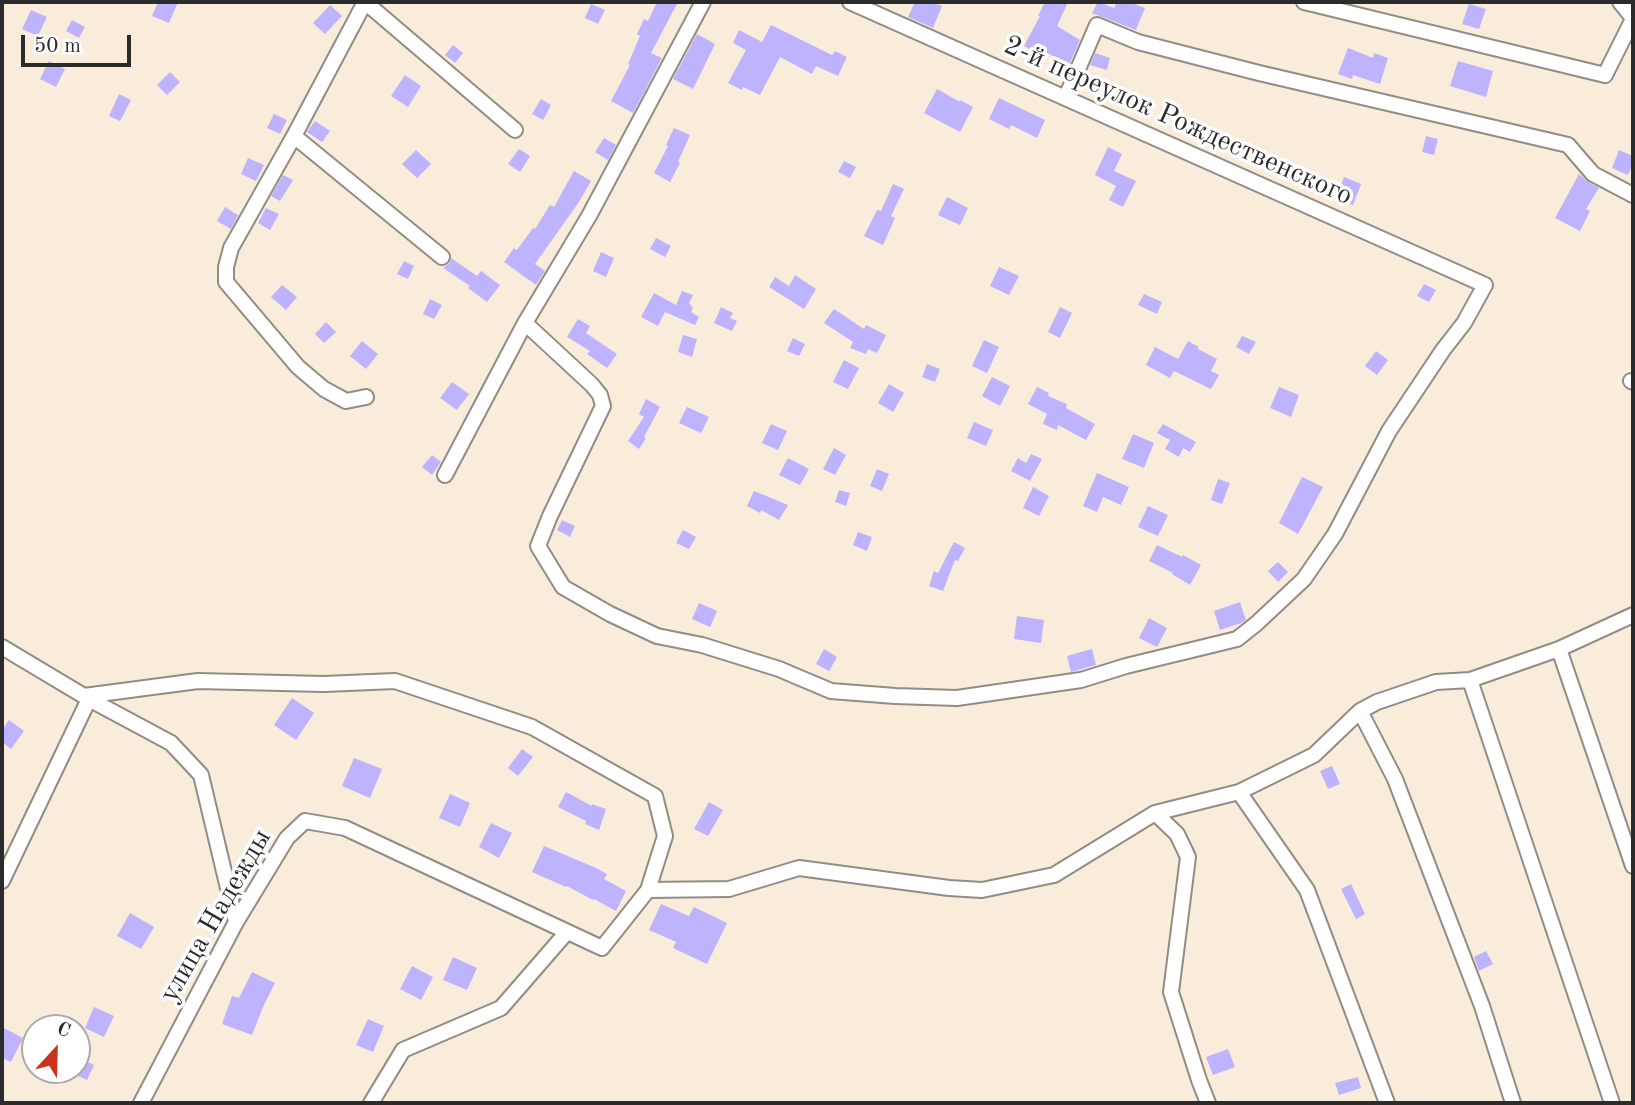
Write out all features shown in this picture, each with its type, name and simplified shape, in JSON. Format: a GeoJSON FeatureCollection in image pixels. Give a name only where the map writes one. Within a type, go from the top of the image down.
{"type":"FeatureCollection","features":[{"type":"Feature","properties":{"kind":"street"},"geometry":{"type":"LineString","coordinates":[[366,397],[346,401],[324,389],[298,367],[226,282],[226,267],[231,248],[365,2],[515,130]]}},
{"type":"Feature","properties":{"kind":"street"},"geometry":{"type":"LineString","coordinates":[[445,475],[525,323],[589,216],[703,2]]}},
{"type":"Feature","properties":{"kind":"street","name":"2-й переулок Рождественского"},"geometry":{"type":"LineString","coordinates":[[525,323],[592,384],[600,395],[603,406],[538,546],[563,587],[610,614],[657,636],[702,645],[779,669],[831,691],[957,698],[1081,680],[1126,666],[1237,639],[1304,579],[1335,534],[1389,431],[1464,323],[1485,285],[850,2]]}},
{"type":"Feature","properties":{"kind":"street"},"geometry":{"type":"LineString","coordinates":[[1304,2],[1605,75],[1633,18],[1620,2]]}},
{"type":"Feature","properties":{"kind":"street"},"geometry":{"type":"LineString","coordinates":[[1066,97],[1097,25],[1138,41],[1259,73],[1568,145],[1593,174],[1633,195]]}},
{"type":"Feature","properties":{"kind":"street"},"geometry":{"type":"LineString","coordinates":[[294,136],[442,257]]}},
{"type":"Feature","properties":{"kind":"street"},"geometry":{"type":"LineString","coordinates":[[87,698],[198,681],[324,684],[395,681],[532,727],[655,796],[665,836],[648,890],[730,889],[799,868],[982,890],[1054,875],[1154,813],[1239,792],[1314,755],[1360,711],[1377,702],[1436,682],[1470,680],[1559,649],[1633,615]]}},
{"type":"Feature","properties":{"kind":"street"},"geometry":{"type":"LineString","coordinates":[[2,647],[87,698],[171,743],[201,775],[236,922]]}},
{"type":"Feature","properties":{"kind":"street"},"geometry":{"type":"LineString","coordinates":[[1559,649],[1633,866]]}},
{"type":"Feature","properties":{"kind":"street"},"geometry":{"type":"LineString","coordinates":[[1470,680],[1612,1103]]}},
{"type":"Feature","properties":{"kind":"street"},"geometry":{"type":"LineString","coordinates":[[2,881],[87,698]]}},
{"type":"Feature","properties":{"kind":"street"},"geometry":{"type":"LineString","coordinates":[[1360,711],[1395,779],[1482,1006],[1513,1103]]}},
{"type":"Feature","properties":{"kind":"street"},"geometry":{"type":"LineString","coordinates":[[1239,792],[1307,890],[1387,1103]]}},
{"type":"Feature","properties":{"kind":"street"},"geometry":{"type":"LineString","coordinates":[[1154,813],[1177,834],[1188,857],[1171,992],[1208,1103]]}},
{"type":"Feature","properties":{"kind":"street","name":"улица Надежды"},"geometry":{"type":"LineString","coordinates":[[141,1103],[236,922],[287,838],[305,821],[345,828],[602,948],[648,890]]}},
{"type":"Feature","properties":{"kind":"street"},"geometry":{"type":"LineString","coordinates":[[371,1103],[403,1050],[501,1008],[567,932]]}},
{"type":"Feature","properties":{"kind":"building"},"geometry":{"type":"Polygon","coordinates":[[[158,2],[178,2],[169,23],[152,16],[158,2]]]}},
{"type":"Feature","properties":{"kind":"building"},"geometry":{"type":"Polygon","coordinates":[[[657,2],[678,2],[651,53],[662,58],[633,113],[611,101],[630,65],[628,64],[640,36],[637,34],[644,19],[648,21],[657,2]]]}},
{"type":"Feature","properties":{"kind":"building"},"geometry":{"type":"Polygon","coordinates":[[[915,2],[931,2],[942,6],[933,28],[908,17],[915,2]]]}},
{"type":"Feature","properties":{"kind":"building"},"geometry":{"type":"Polygon","coordinates":[[[1045,2],[1068,2],[1057,26],[1080,40],[1069,65],[1042,50],[1040,54],[1024,46],[1045,2]]]}},
{"type":"Feature","properties":{"kind":"building"},"geometry":{"type":"Polygon","coordinates":[[[1098,2],[1114,8],[1117,2],[1129,2],[1145,8],[1136,30],[1092,13],[1098,2]]]}},
{"type":"Feature","properties":{"kind":"building"},"geometry":{"type":"Polygon","coordinates":[[[591,4],[605,10],[598,24],[585,18],[591,4]]]}},
{"type":"Feature","properties":{"kind":"building"},"geometry":{"type":"Polygon","coordinates":[[[1469,4],[1486,9],[1479,29],[1462,24],[1469,4]]]}},
{"type":"Feature","properties":{"kind":"building"},"geometry":{"type":"Polygon","coordinates":[[[330,5],[342,16],[325,34],[313,23],[330,5]]]}},
{"type":"Feature","properties":{"kind":"building"},"geometry":{"type":"Polygon","coordinates":[[[31,10],[47,17],[38,36],[22,29],[31,10]]]}},
{"type":"Feature","properties":{"kind":"building"},"geometry":{"type":"Polygon","coordinates":[[[72,20],[85,27],[79,38],[66,31],[72,20]]]}},
{"type":"Feature","properties":{"kind":"building"},"geometry":{"type":"Polygon","coordinates":[[[771,25],[832,55],[835,51],[847,57],[838,76],[816,66],[812,74],[780,57],[760,95],[728,83],[746,50],[733,43],[739,30],[762,42],[771,25]]]}},
{"type":"Feature","properties":{"kind":"building"},"geometry":{"type":"Polygon","coordinates":[[[697,34],[715,44],[693,89],[673,79],[697,34]]]}},
{"type":"Feature","properties":{"kind":"building"},"geometry":{"type":"Polygon","coordinates":[[[453,45],[463,53],[455,63],[445,55],[453,45]]]}},
{"type":"Feature","properties":{"kind":"building"},"geometry":{"type":"Polygon","coordinates":[[[1348,48],[1373,58],[1374,53],[1388,58],[1380,84],[1353,75],[1352,79],[1338,74],[1348,48]]]}},
{"type":"Feature","properties":{"kind":"building"},"geometry":{"type":"Polygon","coordinates":[[[1095,53],[1110,58],[1107,70],[1090,65],[1095,53]]]}},
{"type":"Feature","properties":{"kind":"building"},"geometry":{"type":"Polygon","coordinates":[[[49,61],[65,69],[56,87],[40,79],[49,61]]]}},
{"type":"Feature","properties":{"kind":"building"},"geometry":{"type":"Polygon","coordinates":[[[1458,61],[1493,71],[1486,97],[1450,86],[1458,61]]]}},
{"type":"Feature","properties":{"kind":"building"},"geometry":{"type":"Polygon","coordinates":[[[170,72],[180,82],[167,95],[157,85],[170,72]]]}},
{"type":"Feature","properties":{"kind":"building"},"geometry":{"type":"Polygon","coordinates":[[[405,75],[421,86],[408,107],[391,96],[405,75]]]}},
{"type":"Feature","properties":{"kind":"building"},"geometry":{"type":"Polygon","coordinates":[[[937,89],[973,107],[960,132],[924,113],[937,89]]]}},
{"type":"Feature","properties":{"kind":"building"},"geometry":{"type":"Polygon","coordinates":[[[119,94],[131,100],[120,121],[109,116],[119,94]]]}},
{"type":"Feature","properties":{"kind":"building"},"geometry":{"type":"Polygon","coordinates":[[[999,98],[1045,120],[1037,138],[1011,125],[1009,129],[989,119],[999,98]]]}},
{"type":"Feature","properties":{"kind":"building"},"geometry":{"type":"Polygon","coordinates":[[[541,99],[551,105],[543,120],[532,114],[541,99]]]}},
{"type":"Feature","properties":{"kind":"building"},"geometry":{"type":"Polygon","coordinates":[[[274,114],[287,120],[280,134],[267,128],[274,114]]]}},
{"type":"Feature","properties":{"kind":"building"},"geometry":{"type":"Polygon","coordinates":[[[315,121],[330,131],[322,142],[307,132],[315,121]]]}},
{"type":"Feature","properties":{"kind":"building"},"geometry":{"type":"Polygon","coordinates":[[[674,128],[690,135],[670,182],[654,173],[674,128]]]}},
{"type":"Feature","properties":{"kind":"building"},"geometry":{"type":"Polygon","coordinates":[[[1426,136],[1438,139],[1434,155],[1422,152],[1426,136]]]}},
{"type":"Feature","properties":{"kind":"building"},"geometry":{"type":"Polygon","coordinates":[[[604,138],[616,145],[608,160],[595,152],[604,138]]]}},
{"type":"Feature","properties":{"kind":"building"},"geometry":{"type":"Polygon","coordinates":[[[1108,147],[1122,154],[1114,171],[1136,181],[1123,207],[1109,200],[1116,186],[1095,175],[1108,147]]]}},
{"type":"Feature","properties":{"kind":"building"},"geometry":{"type":"Polygon","coordinates":[[[519,149],[530,156],[520,172],[508,164],[519,149]]]}},
{"type":"Feature","properties":{"kind":"building"},"geometry":{"type":"Polygon","coordinates":[[[416,150],[431,164],[417,178],[402,164],[416,150]]]}},
{"type":"Feature","properties":{"kind":"building"},"geometry":{"type":"Polygon","coordinates":[[[1619,150],[1633,156],[1628,175],[1612,168],[1619,150]]]}},
{"type":"Feature","properties":{"kind":"building"},"geometry":{"type":"Polygon","coordinates":[[[248,158],[264,165],[256,181],[241,174],[248,158]]]}},
{"type":"Feature","properties":{"kind":"building"},"geometry":{"type":"Polygon","coordinates":[[[844,161],[856,167],[850,178],[838,172],[844,161]]]}},
{"type":"Feature","properties":{"kind":"building"},"geometry":{"type":"Polygon","coordinates":[[[574,171],[591,181],[535,264],[545,271],[536,285],[504,262],[514,248],[517,250],[533,228],[535,229],[550,205],[554,207],[574,171]]]}},
{"type":"Feature","properties":{"kind":"building"},"geometry":{"type":"Polygon","coordinates":[[[1579,174],[1599,188],[1586,209],[1590,211],[1580,231],[1555,218],[1579,174]]]}},
{"type":"Feature","properties":{"kind":"building"},"geometry":{"type":"Polygon","coordinates":[[[283,175],[293,180],[280,201],[271,196],[283,175]]]}},
{"type":"Feature","properties":{"kind":"building"},"geometry":{"type":"Polygon","coordinates":[[[1344,177],[1361,184],[1353,205],[1336,199],[1344,177]]]}},
{"type":"Feature","properties":{"kind":"building"},"geometry":{"type":"Polygon","coordinates":[[[893,184],[904,189],[891,216],[895,218],[883,245],[864,236],[877,210],[881,211],[893,184]]]}},
{"type":"Feature","properties":{"kind":"building"},"geometry":{"type":"Polygon","coordinates":[[[947,197],[968,208],[960,225],[938,215],[947,197]]]}},
{"type":"Feature","properties":{"kind":"building"},"geometry":{"type":"Polygon","coordinates":[[[225,207],[238,215],[231,229],[217,221],[225,207]]]}},
{"type":"Feature","properties":{"kind":"building"},"geometry":{"type":"Polygon","coordinates":[[[266,208],[279,214],[270,230],[258,223],[266,208]]]}},
{"type":"Feature","properties":{"kind":"building"},"geometry":{"type":"Polygon","coordinates":[[[656,238],[671,246],[665,257],[650,249],[656,238]]]}},
{"type":"Feature","properties":{"kind":"building"},"geometry":{"type":"Polygon","coordinates":[[[601,252],[614,258],[606,277],[593,271],[601,252]]]}},
{"type":"Feature","properties":{"kind":"building"},"geometry":{"type":"Polygon","coordinates":[[[451,258],[477,276],[481,271],[500,285],[487,302],[468,288],[470,286],[443,268],[450,263],[451,258]]]}},
{"type":"Feature","properties":{"kind":"building"},"geometry":{"type":"Polygon","coordinates":[[[404,261],[414,266],[408,279],[397,274],[404,261]]]}},
{"type":"Feature","properties":{"kind":"building"},"geometry":{"type":"Polygon","coordinates":[[[999,267],[1019,276],[1009,295],[990,286],[999,267]]]}},
{"type":"Feature","properties":{"kind":"building"},"geometry":{"type":"Polygon","coordinates":[[[795,275],[816,289],[804,309],[769,287],[775,277],[789,286],[795,275]]]}},
{"type":"Feature","properties":{"kind":"building"},"geometry":{"type":"Polygon","coordinates":[[[1424,284],[1436,290],[1429,302],[1417,296],[1424,284]]]}},
{"type":"Feature","properties":{"kind":"building"},"geometry":{"type":"Polygon","coordinates":[[[282,285],[297,297],[286,310],[271,297],[282,285]]]}},
{"type":"Feature","properties":{"kind":"building"},"geometry":{"type":"Polygon","coordinates":[[[682,291],[693,295],[689,303],[693,308],[691,312],[699,317],[695,325],[665,312],[658,326],[641,317],[654,293],[676,305],[682,291]]]}},
{"type":"Feature","properties":{"kind":"building"},"geometry":{"type":"Polygon","coordinates":[[[1144,294],[1162,302],[1157,314],[1138,305],[1144,294]]]}},
{"type":"Feature","properties":{"kind":"building"},"geometry":{"type":"Polygon","coordinates":[[[430,299],[442,305],[434,319],[423,314],[430,299]]]}},
{"type":"Feature","properties":{"kind":"building"},"geometry":{"type":"Polygon","coordinates":[[[721,307],[733,313],[730,318],[737,321],[732,331],[714,323],[721,307]]]}},
{"type":"Feature","properties":{"kind":"building"},"geometry":{"type":"Polygon","coordinates":[[[1060,307],[1072,313],[1060,338],[1048,332],[1060,307]]]}},
{"type":"Feature","properties":{"kind":"building"},"geometry":{"type":"Polygon","coordinates":[[[834,309],[864,329],[866,325],[886,335],[877,353],[868,349],[866,354],[850,348],[853,342],[824,323],[834,309]]]}},
{"type":"Feature","properties":{"kind":"building"},"geometry":{"type":"Polygon","coordinates":[[[578,319],[590,326],[586,333],[617,354],[607,368],[587,354],[590,351],[567,337],[578,319]]]}},
{"type":"Feature","properties":{"kind":"building"},"geometry":{"type":"Polygon","coordinates":[[[326,322],[336,332],[324,343],[315,334],[326,322]]]}},
{"type":"Feature","properties":{"kind":"building"},"geometry":{"type":"Polygon","coordinates":[[[683,335],[697,339],[692,357],[678,352],[683,335]]]}},
{"type":"Feature","properties":{"kind":"building"},"geometry":{"type":"Polygon","coordinates":[[[1242,336],[1256,342],[1249,354],[1236,347],[1242,336]]]}},
{"type":"Feature","properties":{"kind":"building"},"geometry":{"type":"Polygon","coordinates":[[[793,338],[805,344],[799,356],[787,351],[793,338]]]}},
{"type":"Feature","properties":{"kind":"building"},"geometry":{"type":"Polygon","coordinates":[[[984,340],[999,347],[987,373],[972,366],[984,340]]]}},
{"type":"Feature","properties":{"kind":"building"},"geometry":{"type":"Polygon","coordinates":[[[362,341],[378,354],[366,369],[350,356],[362,341]]]}},
{"type":"Feature","properties":{"kind":"building"},"geometry":{"type":"Polygon","coordinates":[[[1188,341],[1217,359],[1211,371],[1219,375],[1211,389],[1174,371],[1170,378],[1146,365],[1155,347],[1178,359],[1188,341]]]}},
{"type":"Feature","properties":{"kind":"building"},"geometry":{"type":"Polygon","coordinates":[[[1376,351],[1388,360],[1377,375],[1365,366],[1376,351]]]}},
{"type":"Feature","properties":{"kind":"building"},"geometry":{"type":"Polygon","coordinates":[[[844,360],[859,368],[848,389],[833,382],[844,360]]]}},
{"type":"Feature","properties":{"kind":"building"},"geometry":{"type":"Polygon","coordinates":[[[927,364],[940,369],[935,382],[922,377],[927,364]]]}},
{"type":"Feature","properties":{"kind":"building"},"geometry":{"type":"Polygon","coordinates":[[[992,377],[1010,386],[1000,406],[982,396],[992,377]]]}},
{"type":"Feature","properties":{"kind":"building"},"geometry":{"type":"Polygon","coordinates":[[[452,382],[469,394],[457,410],[440,398],[452,382]]]}},
{"type":"Feature","properties":{"kind":"building"},"geometry":{"type":"Polygon","coordinates":[[[889,384],[904,393],[893,412],[878,403],[889,384]]]}},
{"type":"Feature","properties":{"kind":"building"},"geometry":{"type":"Polygon","coordinates":[[[1037,387],[1049,393],[1048,396],[1067,404],[1066,408],[1095,424],[1086,440],[1058,425],[1057,430],[1043,424],[1047,414],[1028,404],[1037,387]]]}},
{"type":"Feature","properties":{"kind":"building"},"geometry":{"type":"Polygon","coordinates":[[[1279,387],[1299,395],[1291,417],[1270,408],[1279,387]]]}},
{"type":"Feature","properties":{"kind":"building"},"geometry":{"type":"Polygon","coordinates":[[[646,399],[660,407],[639,449],[628,441],[644,417],[639,414],[646,399]]]}},
{"type":"Feature","properties":{"kind":"building"},"geometry":{"type":"Polygon","coordinates":[[[687,407],[709,417],[701,433],[679,423],[687,407]]]}},
{"type":"Feature","properties":{"kind":"building"},"geometry":{"type":"Polygon","coordinates":[[[974,422],[993,430],[986,446],[967,438],[974,422]]]}},
{"type":"Feature","properties":{"kind":"building"},"geometry":{"type":"Polygon","coordinates":[[[771,424],[787,431],[778,450],[762,443],[771,424]]]}},
{"type":"Feature","properties":{"kind":"building"},"geometry":{"type":"Polygon","coordinates":[[[1163,424],[1196,442],[1190,452],[1183,448],[1179,457],[1165,449],[1170,440],[1157,433],[1163,424]]]}},
{"type":"Feature","properties":{"kind":"building"},"geometry":{"type":"Polygon","coordinates":[[[1133,434],[1154,443],[1144,468],[1122,459],[1133,434]]]}},
{"type":"Feature","properties":{"kind":"building"},"geometry":{"type":"Polygon","coordinates":[[[834,448],[846,455],[835,475],[823,469],[834,448]]]}},
{"type":"Feature","properties":{"kind":"building"},"geometry":{"type":"Polygon","coordinates":[[[1031,454],[1042,459],[1030,481],[1011,471],[1018,458],[1026,463],[1031,454]]]}},
{"type":"Feature","properties":{"kind":"building"},"geometry":{"type":"Polygon","coordinates":[[[432,455],[441,462],[432,475],[422,467],[432,455]]]}},
{"type":"Feature","properties":{"kind":"building"},"geometry":{"type":"Polygon","coordinates":[[[788,458],[809,469],[800,485],[779,475],[788,458]]]}},
{"type":"Feature","properties":{"kind":"building"},"geometry":{"type":"Polygon","coordinates":[[[877,469],[889,474],[882,491],[870,486],[877,469]]]}},
{"type":"Feature","properties":{"kind":"building"},"geometry":{"type":"Polygon","coordinates":[[[1097,473],[1129,487],[1121,505],[1103,497],[1097,512],[1083,506],[1097,473]]]}},
{"type":"Feature","properties":{"kind":"building"},"geometry":{"type":"Polygon","coordinates":[[[1302,477],[1323,487],[1298,534],[1279,523],[1302,477]]]}},
{"type":"Feature","properties":{"kind":"building"},"geometry":{"type":"Polygon","coordinates":[[[1218,479],[1230,483],[1222,504],[1211,500],[1218,479]]]}},
{"type":"Feature","properties":{"kind":"building"},"geometry":{"type":"Polygon","coordinates":[[[1033,487],[1049,496],[1039,516],[1023,508],[1033,487]]]}},
{"type":"Feature","properties":{"kind":"building"},"geometry":{"type":"Polygon","coordinates":[[[839,490],[850,493],[846,506],[835,502],[839,490]]]}},
{"type":"Feature","properties":{"kind":"building"},"geometry":{"type":"Polygon","coordinates":[[[754,491],[788,505],[779,520],[747,506],[754,491]]]}},
{"type":"Feature","properties":{"kind":"building"},"geometry":{"type":"Polygon","coordinates":[[[1148,506],[1168,515],[1158,536],[1138,527],[1148,506]]]}},
{"type":"Feature","properties":{"kind":"building"},"geometry":{"type":"Polygon","coordinates":[[[562,520],[575,526],[570,537],[557,530],[562,520]]]}},
{"type":"Feature","properties":{"kind":"building"},"geometry":{"type":"Polygon","coordinates":[[[683,530],[696,537],[689,549],[676,543],[683,530]]]}},
{"type":"Feature","properties":{"kind":"building"},"geometry":{"type":"Polygon","coordinates":[[[858,532],[872,537],[867,551],[853,545],[858,532]]]}},
{"type":"Feature","properties":{"kind":"building"},"geometry":{"type":"Polygon","coordinates":[[[954,542],[965,548],[958,561],[955,560],[943,591],[929,586],[934,571],[938,573],[954,542]]]}},
{"type":"Feature","properties":{"kind":"building"},"geometry":{"type":"Polygon","coordinates":[[[1157,545],[1201,565],[1190,585],[1149,561],[1157,545]]]}},
{"type":"Feature","properties":{"kind":"building"},"geometry":{"type":"Polygon","coordinates":[[[1278,562],[1288,572],[1278,582],[1268,571],[1278,562]]]}},
{"type":"Feature","properties":{"kind":"building"},"geometry":{"type":"Polygon","coordinates":[[[1240,602],[1246,620],[1220,630],[1214,611],[1240,602]]]}},
{"type":"Feature","properties":{"kind":"building"},"geometry":{"type":"Polygon","coordinates":[[[699,603],[717,611],[710,627],[692,619],[699,603]]]}},
{"type":"Feature","properties":{"kind":"building"},"geometry":{"type":"Polygon","coordinates":[[[1017,616],[1044,620],[1041,643],[1014,639],[1017,616]]]}},
{"type":"Feature","properties":{"kind":"building"},"geometry":{"type":"Polygon","coordinates":[[[1149,618],[1167,628],[1157,647],[1139,638],[1149,618]]]}},
{"type":"Feature","properties":{"kind":"building"},"geometry":{"type":"Polygon","coordinates":[[[824,649],[837,657],[829,671],[816,664],[824,649]]]}},
{"type":"Feature","properties":{"kind":"building"},"geometry":{"type":"Polygon","coordinates":[[[1092,649],[1096,665],[1071,672],[1067,656],[1092,649]]]}},
{"type":"Feature","properties":{"kind":"building"},"geometry":{"type":"Polygon","coordinates":[[[292,698],[314,713],[296,740],[274,725],[292,698]]]}},
{"type":"Feature","properties":{"kind":"building"},"geometry":{"type":"Polygon","coordinates":[[[9,720],[24,731],[11,749],[2,742],[2,730],[9,720]]]}},
{"type":"Feature","properties":{"kind":"building"},"geometry":{"type":"Polygon","coordinates":[[[522,749],[533,757],[518,776],[508,768],[522,749]]]}},
{"type":"Feature","properties":{"kind":"building"},"geometry":{"type":"Polygon","coordinates":[[[354,758],[382,769],[370,798],[342,786],[354,758]]]}},
{"type":"Feature","properties":{"kind":"building"},"geometry":{"type":"Polygon","coordinates":[[[1332,766],[1340,784],[1328,789],[1320,771],[1332,766]]]}},
{"type":"Feature","properties":{"kind":"building"},"geometry":{"type":"Polygon","coordinates":[[[566,792],[592,806],[606,809],[599,830],[558,807],[566,792]]]}},
{"type":"Feature","properties":{"kind":"building"},"geometry":{"type":"Polygon","coordinates":[[[450,794],[470,803],[460,827],[439,818],[450,794]]]}},
{"type":"Feature","properties":{"kind":"building"},"geometry":{"type":"Polygon","coordinates":[[[709,802],[723,810],[708,836],[694,829],[709,802]]]}},
{"type":"Feature","properties":{"kind":"building"},"geometry":{"type":"Polygon","coordinates":[[[491,823],[512,833],[499,858],[479,847],[491,823]]]}},
{"type":"Feature","properties":{"kind":"building"},"geometry":{"type":"Polygon","coordinates":[[[544,846],[607,874],[604,879],[626,891],[616,911],[532,872],[544,846]]]}},
{"type":"Feature","properties":{"kind":"building"},"geometry":{"type":"Polygon","coordinates":[[[1351,884],[1365,914],[1356,919],[1341,889],[1351,884]]]}},
{"type":"Feature","properties":{"kind":"building"},"geometry":{"type":"Polygon","coordinates":[[[661,904],[689,916],[694,907],[727,923],[707,964],[673,948],[676,942],[649,930],[661,904]]]}},
{"type":"Feature","properties":{"kind":"building"},"geometry":{"type":"Polygon","coordinates":[[[130,913],[154,927],[141,949],[117,936],[130,913]]]}},
{"type":"Feature","properties":{"kind":"building"},"geometry":{"type":"Polygon","coordinates":[[[1486,951],[1493,964],[1479,971],[1474,957],[1486,951]]]}},
{"type":"Feature","properties":{"kind":"building"},"geometry":{"type":"Polygon","coordinates":[[[453,957],[477,968],[467,990],[443,980],[453,957]]]}},
{"type":"Feature","properties":{"kind":"building"},"geometry":{"type":"Polygon","coordinates":[[[412,966],[433,977],[421,1000],[400,989],[412,966]]]}},
{"type":"Feature","properties":{"kind":"building"},"geometry":{"type":"Polygon","coordinates":[[[252,972],[275,983],[252,1035],[222,1024],[232,996],[239,998],[252,972]]]}},
{"type":"Feature","properties":{"kind":"building"},"geometry":{"type":"Polygon","coordinates":[[[94,1007],[114,1016],[104,1037],[91,1031],[91,1014],[94,1007]]]}},
{"type":"Feature","properties":{"kind":"building"},"geometry":{"type":"Polygon","coordinates":[[[368,1019],[384,1026],[373,1052],[356,1045],[368,1019]]]}},
{"type":"Feature","properties":{"kind":"building"},"geometry":{"type":"Polygon","coordinates":[[[2,1027],[21,1037],[21,1042],[11,1062],[2,1058],[2,1027]]]}},
{"type":"Feature","properties":{"kind":"building"},"geometry":{"type":"Polygon","coordinates":[[[1228,1049],[1235,1067],[1213,1075],[1206,1057],[1228,1049]]]}},
{"type":"Feature","properties":{"kind":"building"},"geometry":{"type":"Polygon","coordinates":[[[1358,1077],[1361,1088],[1339,1095],[1335,1083],[1358,1077]]]}}]}
